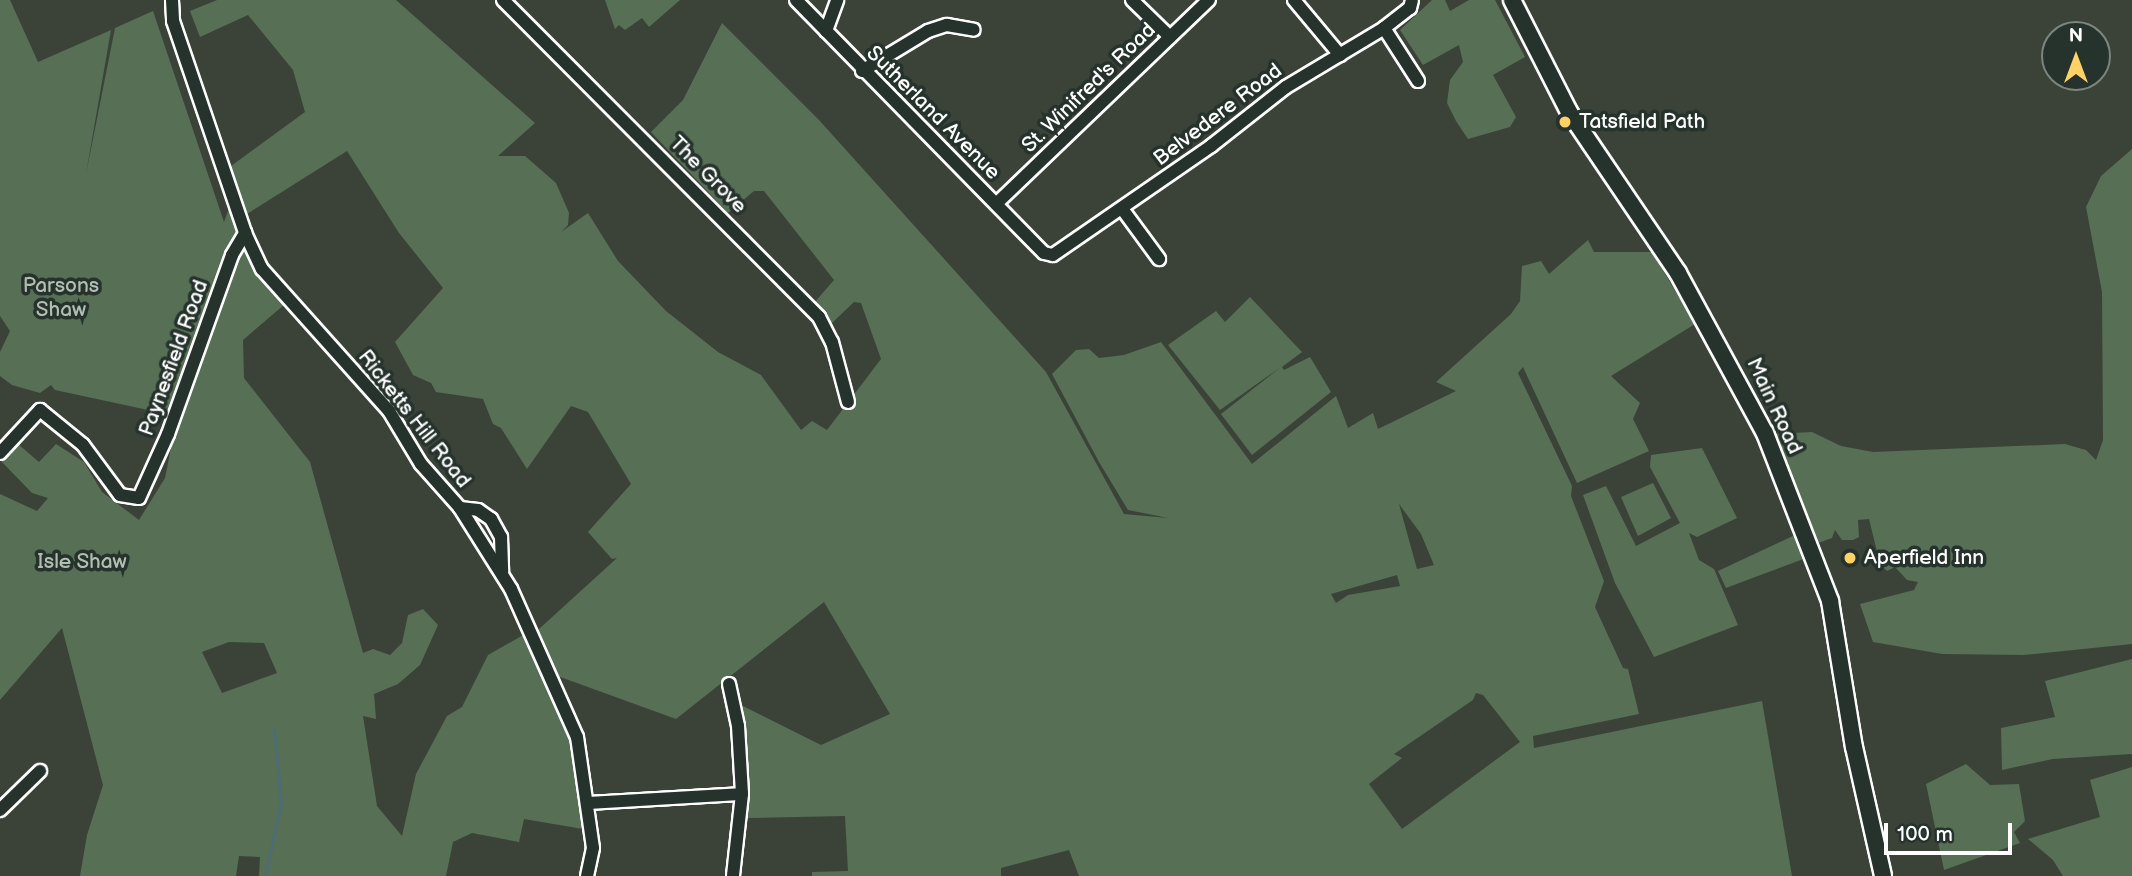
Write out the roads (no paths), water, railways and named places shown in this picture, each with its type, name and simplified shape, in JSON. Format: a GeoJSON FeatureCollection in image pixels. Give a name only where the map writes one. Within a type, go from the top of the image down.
{"type":"FeatureCollection","features":[{"type":"Feature","properties":{"kind":"main road","name":"Main Road"},"geometry":{"type":"LineString","coordinates":[[1512,0],[1569,112],[1678,272],[1765,433],[1830,601],[1854,747],[1883,876]]}},
{"type":"Feature","properties":{"kind":"street","name":"Ricketts Hill Road"},"geometry":{"type":"LineString","coordinates":[[172,0],[173,21],[245,233],[262,269],[358,372],[389,411],[421,464],[460,508],[502,576],[577,737],[590,803],[593,848],[587,876]]}},
{"type":"Feature","properties":{"kind":"street","name":"The Grove"},"geometry":{"type":"LineString","coordinates":[[503,0],[819,317],[832,342],[848,402]]}},
{"type":"Feature","properties":{"kind":"street","name":"Sutherland Avenue"},"geometry":{"type":"LineString","coordinates":[[796,0],[862,71],[1044,253]]}},
{"type":"Feature","properties":{"kind":"street"},"geometry":{"type":"LineString","coordinates":[[827,32],[836,0]]}},
{"type":"Feature","properties":{"kind":"street"},"geometry":{"type":"LineString","coordinates":[[1132,0],[1170,37]]}},
{"type":"Feature","properties":{"kind":"street","name":"St. Winifred's Road"},"geometry":{"type":"LineString","coordinates":[[996,204],[1209,0]]}},
{"type":"Feature","properties":{"kind":"street"},"geometry":{"type":"LineString","coordinates":[[1294,0],[1340,55]]}},
{"type":"Feature","properties":{"kind":"street","name":"Belvedere Road"},"geometry":{"type":"LineString","coordinates":[[1044,253],[1060,253],[1123,210],[1286,87],[1384,28],[1410,8],[1412,0]]}},
{"type":"Feature","properties":{"kind":"street"},"geometry":{"type":"LineString","coordinates":[[862,71],[928,31],[947,24],[974,30]]}},
{"type":"Feature","properties":{"kind":"street"},"geometry":{"type":"LineString","coordinates":[[1384,28],[1418,81]]}},
{"type":"Feature","properties":{"kind":"street"},"geometry":{"type":"LineString","coordinates":[[1123,210],[1159,259]]}},
{"type":"Feature","properties":{"kind":"street","name":"Paynesfield Road"},"geometry":{"type":"LineString","coordinates":[[0,453],[40,410],[83,445],[120,495],[139,498],[168,434],[232,255],[245,233]]}},
{"type":"Feature","properties":{"kind":"street"},"geometry":{"type":"LineString","coordinates":[[460,508],[478,510],[491,519],[501,537],[502,576]]}},
{"type":"Feature","properties":{"kind":"street"},"geometry":{"type":"LineString","coordinates":[[729,684],[742,794],[733,876]]}},
{"type":"Feature","properties":{"kind":"street"},"geometry":{"type":"LineString","coordinates":[[0,810],[40,771]]}},
{"type":"Feature","properties":{"kind":"street"},"geometry":{"type":"LineString","coordinates":[[590,803],[742,794]]}},
{"type":"Feature","properties":{"kind":"waterway"},"geometry":{"type":"LineString","coordinates":[[265,876],[281,803],[274,729]]}},
{"type":"Feature","properties":{"kind":"place","name":"Tatsfield Path"},"geometry":{"type":"Point","coordinates":[1565,122]}},
{"type":"Feature","properties":{"kind":"place","name":"Aperfield Inn"},"geometry":{"type":"Point","coordinates":[1850,558]}},
{"type":"Feature","properties":{"kind":"park label","name":"Parsons Shaw"},"geometry":{"type":"Point","coordinates":[61,298]}},
{"type":"Feature","properties":{"kind":"park label","name":"Isle Shaw"},"geometry":{"type":"Point","coordinates":[82,562]}}]}
